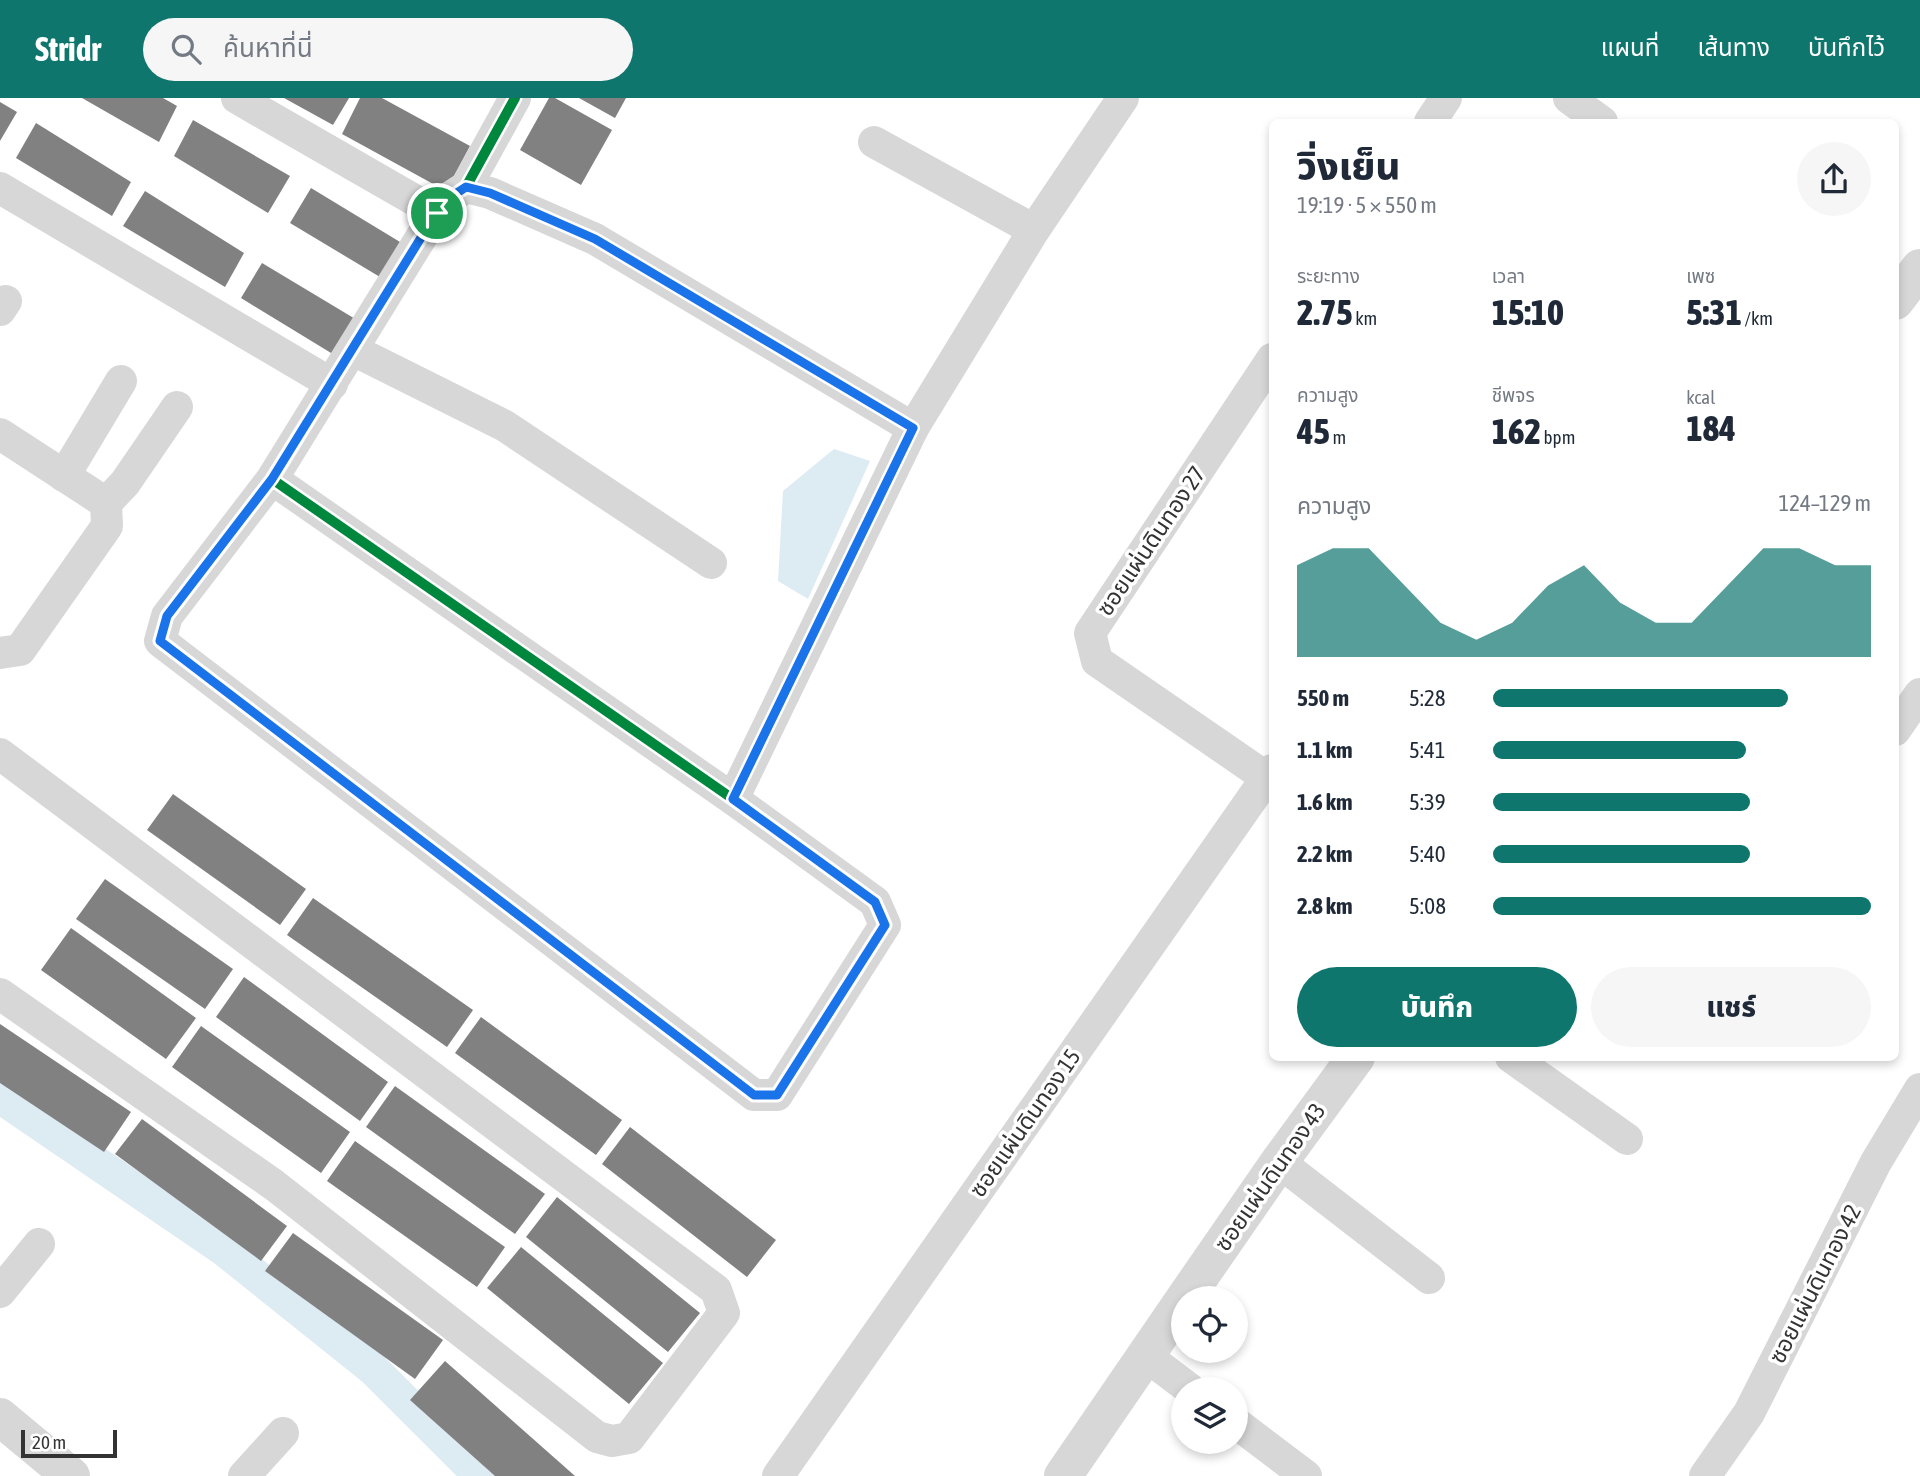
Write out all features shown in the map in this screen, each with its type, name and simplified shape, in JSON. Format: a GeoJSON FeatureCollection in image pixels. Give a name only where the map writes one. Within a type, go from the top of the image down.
{"type":"FeatureCollection","features":[{"type":"Feature","properties":{"kind":"street"},"geometry":{"type":"LineString","coordinates":[[237,98],[437,213]]}},
{"type":"Feature","properties":{"kind":"street"},"geometry":{"type":"LineString","coordinates":[[272,479],[733,799],[875,902],[885,925],[777,1095],[754,1095],[160,641],[167,616],[272,479],[443,202],[466,187],[515,98]]}},
{"type":"Feature","properties":{"kind":"street"},"geometry":{"type":"LineString","coordinates":[[733,799],[913,428],[1034,230],[1123,98]]}},
{"type":"Feature","properties":{"kind":"street"},"geometry":{"type":"LineString","coordinates":[[1432,119],[1446,98]]}},
{"type":"Feature","properties":{"kind":"street"},"geometry":{"type":"LineString","coordinates":[[1569,98],[1598,119]]}},
{"type":"Feature","properties":{"kind":"street"},"geometry":{"type":"LineString","coordinates":[[874,142],[1034,230]]}},
{"type":"Feature","properties":{"kind":"street"},"geometry":{"type":"LineString","coordinates":[[466,187],[490,193],[595,239],[913,428]]}},
{"type":"Feature","properties":{"kind":"street"},"geometry":{"type":"LineString","coordinates":[[0,188],[332,384]]}},
{"type":"Feature","properties":{"kind":"street"},"geometry":{"type":"LineString","coordinates":[[1899,297],[1920,268]]}},
{"type":"Feature","properties":{"kind":"street"},"geometry":{"type":"LineString","coordinates":[[353,350],[505,426],[711,562]]}},
{"type":"Feature","properties":{"kind":"street","name":"ซอยแผ่นดินทอง 27"},"geometry":{"type":"LineString","coordinates":[[1269,364],[1090,633],[1097,661],[1269,774]]}},
{"type":"Feature","properties":{"kind":"street"},"geometry":{"type":"LineString","coordinates":[[64,476],[121,381]]}},
{"type":"Feature","properties":{"kind":"street"},"geometry":{"type":"LineString","coordinates":[[0,653],[20,650],[107,526],[106,503],[125,483],[177,407]]}},
{"type":"Feature","properties":{"kind":"street"},"geometry":{"type":"LineString","coordinates":[[0,434],[106,503]]}},
{"type":"Feature","properties":{"kind":"street"},"geometry":{"type":"LineString","coordinates":[[1899,724],[1920,694]]}},
{"type":"Feature","properties":{"kind":"street"},"geometry":{"type":"LineString","coordinates":[[0,754],[716,1290],[724,1313],[629,1438],[612,1441],[597,1437],[274,1185],[0,994]]}},
{"type":"Feature","properties":{"kind":"street","name":"ซอยแผ่นดินทอง 15"},"geometry":{"type":"LineString","coordinates":[[778,1476],[1269,774]]}},
{"type":"Feature","properties":{"kind":"street","name":"ซอยแผ่นดินทอง 43"},"geometry":{"type":"LineString","coordinates":[[1194,1286],[1279,1161],[1353,1061]]}},
{"type":"Feature","properties":{"kind":"street"},"geometry":{"type":"LineString","coordinates":[[1517,1061],[1626,1139]]}},
{"type":"Feature","properties":{"kind":"street","name":"ซอยแผ่นดินทอง 42"},"geometry":{"type":"LineString","coordinates":[[1705,1476],[1749,1413],[1876,1162],[1920,1089]]}},
{"type":"Feature","properties":{"kind":"street"},"geometry":{"type":"LineString","coordinates":[[1279,1161],[1429,1278]]}},
{"type":"Feature","properties":{"kind":"street"},"geometry":{"type":"LineString","coordinates":[[0,1292],[38,1244]]}},
{"type":"Feature","properties":{"kind":"street","name":"ซอยแผ่นดินทอง 43"},"geometry":{"type":"LineString","coordinates":[[1063,1476],[1171,1319]]}},
{"type":"Feature","properties":{"kind":"street"},"geometry":{"type":"LineString","coordinates":[[1146,1356],[1174,1377]]}},
{"type":"Feature","properties":{"kind":"street"},"geometry":{"type":"LineString","coordinates":[[0,1417],[53,1470]]}},
{"type":"Feature","properties":{"kind":"street"},"geometry":{"type":"LineString","coordinates":[[1248,1432],[1306,1476]]}},
{"type":"Feature","properties":{"kind":"street"},"geometry":{"type":"LineString","coordinates":[[244,1476],[283,1433]]}},
{"type":"Feature","properties":{"kind":"shaded area"},"geometry":{"type":"Polygon","coordinates":[[[834,449],[870,461],[808,599],[778,581],[783,491],[834,449]]]}},
{"type":"Feature","properties":{"kind":"building"},"geometry":{"type":"Polygon","coordinates":[[[82,98],[163,98],[177,106],[159,142],[82,98]]]}},
{"type":"Feature","properties":{"kind":"building"},"geometry":{"type":"Polygon","coordinates":[[[284,98],[349,98],[333,125],[284,98]]]}},
{"type":"Feature","properties":{"kind":"building"},"geometry":{"type":"Polygon","coordinates":[[[360,98],[382,98],[470,146],[446,191],[342,134],[360,98]]]}},
{"type":"Feature","properties":{"kind":"building"},"geometry":{"type":"Polygon","coordinates":[[[549,98],[555,98],[612,130],[581,185],[520,150],[549,98]]]}},
{"type":"Feature","properties":{"kind":"building"},"geometry":{"type":"Polygon","coordinates":[[[579,98],[626,98],[615,118],[579,98]]]}},
{"type":"Feature","properties":{"kind":"building"},"geometry":{"type":"Polygon","coordinates":[[[0,102],[17,112],[0,141],[0,102]]]}},
{"type":"Feature","properties":{"kind":"building"},"geometry":{"type":"Polygon","coordinates":[[[193,120],[290,176],[268,213],[174,156],[193,120]]]}},
{"type":"Feature","properties":{"kind":"building"},"geometry":{"type":"Polygon","coordinates":[[[36,123],[131,182],[112,216],[16,158],[36,123]]]}},
{"type":"Feature","properties":{"kind":"building"},"geometry":{"type":"Polygon","coordinates":[[[311,188],[405,245],[385,280],[290,223],[311,188]]]}},
{"type":"Feature","properties":{"kind":"building"},"geometry":{"type":"Polygon","coordinates":[[[145,191],[244,253],[225,287],[123,226],[145,191]]]}},
{"type":"Feature","properties":{"kind":"building"},"geometry":{"type":"Polygon","coordinates":[[[262,263],[357,320],[336,356],[241,298],[262,263]]]}},
{"type":"Feature","properties":{"kind":"building"},"geometry":{"type":"Polygon","coordinates":[[[173,794],[306,889],[280,925],[147,830],[173,794]]]}},
{"type":"Feature","properties":{"kind":"building"},"geometry":{"type":"Polygon","coordinates":[[[105,879],[233,969],[205,1009],[76,919],[105,879]]]}},
{"type":"Feature","properties":{"kind":"building"},"geometry":{"type":"Polygon","coordinates":[[[313,898],[473,1010],[447,1047],[287,935],[313,898]]]}},
{"type":"Feature","properties":{"kind":"building"},"geometry":{"type":"Polygon","coordinates":[[[71,928],[196,1018],[166,1059],[41,970],[71,928]]]}},
{"type":"Feature","properties":{"kind":"building"},"geometry":{"type":"Polygon","coordinates":[[[244,977],[388,1082],[360,1121],[216,1017],[244,977]]]}},
{"type":"Feature","properties":{"kind":"building"},"geometry":{"type":"Polygon","coordinates":[[[481,1017],[622,1120],[596,1155],[455,1053],[481,1017]]]}},
{"type":"Feature","properties":{"kind":"building"},"geometry":{"type":"Polygon","coordinates":[[[0,1024],[131,1112],[104,1152],[0,1083],[0,1024]]]}},
{"type":"Feature","properties":{"kind":"building"},"geometry":{"type":"Polygon","coordinates":[[[201,1026],[350,1132],[321,1173],[172,1067],[201,1026]]]}},
{"type":"Feature","properties":{"kind":"building"},"geometry":{"type":"Polygon","coordinates":[[[395,1086],[545,1194],[515,1234],[366,1127],[395,1086]]]}},
{"type":"Feature","properties":{"kind":"building"},"geometry":{"type":"Polygon","coordinates":[[[142,1119],[287,1226],[261,1261],[115,1154],[142,1119]]]}},
{"type":"Feature","properties":{"kind":"building"},"geometry":{"type":"Polygon","coordinates":[[[630,1127],[776,1240],[747,1277],[602,1164],[630,1127]]]}},
{"type":"Feature","properties":{"kind":"building"},"geometry":{"type":"Polygon","coordinates":[[[355,1141],[505,1247],[477,1287],[327,1181],[355,1141]]]}},
{"type":"Feature","properties":{"kind":"building"},"geometry":{"type":"Polygon","coordinates":[[[557,1197],[700,1313],[668,1352],[526,1237],[557,1197]]]}},
{"type":"Feature","properties":{"kind":"building"},"geometry":{"type":"Polygon","coordinates":[[[293,1233],[443,1340],[415,1379],[265,1271],[293,1233]]]}},
{"type":"Feature","properties":{"kind":"building"},"geometry":{"type":"Polygon","coordinates":[[[521,1247],[663,1363],[629,1404],[487,1288],[521,1247]]]}},
{"type":"Feature","properties":{"kind":"building"},"geometry":{"type":"Polygon","coordinates":[[[445,1361],[575,1476],[495,1476],[410,1400],[445,1361]]]}},
{"type":"Feature","properties":{"kind":"waterway"},"geometry":{"type":"LineString","coordinates":[[0,1097],[223,1249],[373,1369],[480,1476]]}},
{"type":"Feature","properties":{"kind":"cycle path"},"geometry":{"type":"LineString","coordinates":[[272,479],[733,799],[875,902],[885,925],[777,1095],[754,1095],[160,641],[167,616],[272,479],[443,202],[466,187],[515,98]]}},
{"type":"Feature","properties":{"kind":"route"},"geometry":{"type":"LineString","coordinates":[[466,187],[490,193],[595,239],[913,428],[733,799],[875,902],[885,925],[777,1095],[754,1095],[160,641],[167,616],[272,479],[437,213],[443,202],[466,187]]}}]}
